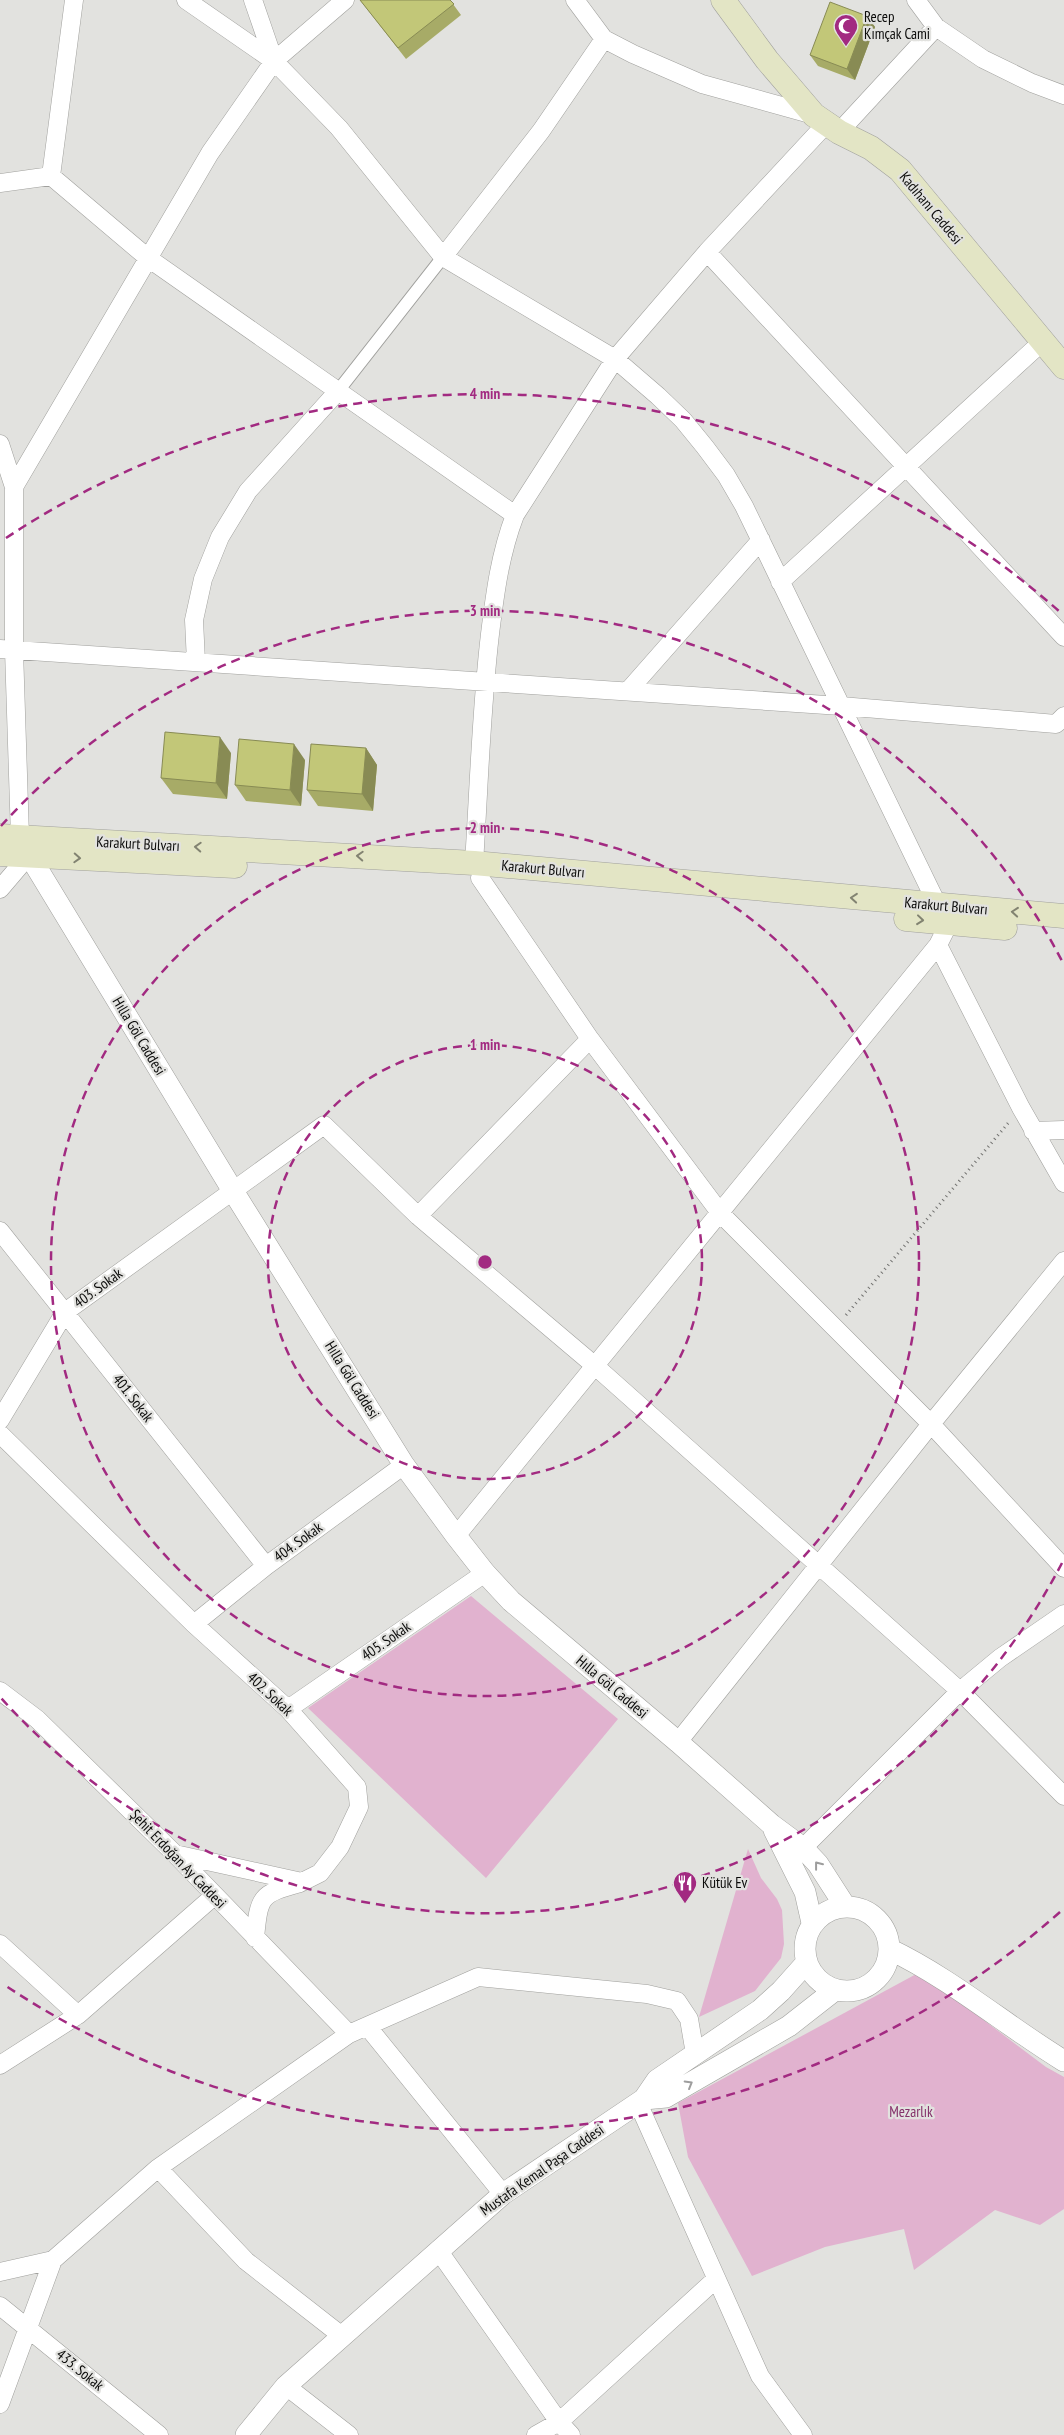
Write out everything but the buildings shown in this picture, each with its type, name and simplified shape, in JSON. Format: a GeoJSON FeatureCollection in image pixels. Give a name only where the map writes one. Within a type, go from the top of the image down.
{"type":"FeatureCollection","features":[{"type":"Feature","properties":{"kind":"main road","name":"Kadıhanı Caddesi"},"geometry":{"type":"LineString","coordinates":[[723,0],[767,60],[827,123],[871,148],[900,170],[1064,367]]}},
{"type":"Feature","properties":{"kind":"main road","name":"Karakurt Bulvarı"},"geometry":{"type":"LineString","coordinates":[[0,854],[16,843],[477,870],[944,914],[1064,932]]}},
{"type":"Feature","properties":{"kind":"main road","name":"Karakurt Bulvarı"},"geometry":{"type":"LineString","coordinates":[[944,914],[1064,916]]}},
{"type":"Feature","properties":{"kind":"street"},"geometry":{"type":"LineString","coordinates":[[51,176],[74,0]]}},
{"type":"Feature","properties":{"kind":"street"},"geometry":{"type":"LineString","coordinates":[[186,0],[274,61],[339,128],[443,257],[615,359],[683,420],[726,475],[761,540],[944,914],[938,946],[721,1214],[594,1365],[456,1536]]}},
{"type":"Feature","properties":{"kind":"street"},"geometry":{"type":"LineString","coordinates":[[253,0],[274,61]]}},
{"type":"Feature","properties":{"kind":"street"},"geometry":{"type":"LineString","coordinates":[[14,486],[210,153],[274,61],[345,0]]}},
{"type":"Feature","properties":{"kind":"street"},"geometry":{"type":"LineString","coordinates":[[575,0],[604,39],[702,84],[827,123]]}},
{"type":"Feature","properties":{"kind":"street"},"geometry":{"type":"LineString","coordinates":[[916,0],[936,27],[983,59],[1032,83],[1064,95]]}},
{"type":"Feature","properties":{"kind":"street"},"geometry":{"type":"LineString","coordinates":[[936,27],[827,123],[707,252],[615,359],[515,515],[505,542],[498,576],[484,682],[477,870],[590,1039],[721,1214],[931,1424],[1064,1568]]}},
{"type":"Feature","properties":{"kind":"street"},"geometry":{"type":"LineString","coordinates":[[196,662],[194,620],[203,579],[220,537],[248,491],[338,391],[541,131],[604,39]]}},
{"type":"Feature","properties":{"kind":"street"},"geometry":{"type":"LineString","coordinates":[[0,183],[51,176],[148,258],[515,515]]}},
{"type":"Feature","properties":{"kind":"street"},"geometry":{"type":"LineString","coordinates":[[707,252],[1064,637]]}},
{"type":"Feature","properties":{"kind":"street"},"geometry":{"type":"LineString","coordinates":[[780,582],[1042,342]]}},
{"type":"Feature","properties":{"kind":"street"},"geometry":{"type":"LineString","coordinates":[[0,449],[14,486],[7,649],[16,843],[0,888]]}},
{"type":"Feature","properties":{"kind":"street"},"geometry":{"type":"LineString","coordinates":[[628,691],[761,540]]}},
{"type":"Feature","properties":{"kind":"street"},"geometry":{"type":"LineString","coordinates":[[7,649],[842,706],[1056,724],[1064,716]]}},
{"type":"Feature","properties":{"kind":"street","name":"Hılla Göl Caddesi"},"geometry":{"type":"LineString","coordinates":[[16,843],[404,1465],[484,1574],[538,1625],[678,1742],[772,1825],[803,1848],[818,1864],[845,1906]]}},
{"type":"Feature","properties":{"kind":"street"},"geometry":{"type":"LineString","coordinates":[[938,946],[1020,1108],[1064,1183]]}},
{"type":"Feature","properties":{"kind":"street"},"geometry":{"type":"LineString","coordinates":[[590,1039],[418,1216],[594,1365],[960,1692],[1064,1796]]}},
{"type":"Feature","properties":{"kind":"street","name":"403. Sokak"},"geometry":{"type":"LineString","coordinates":[[0,1420],[65,1312],[324,1125],[418,1216]]}},
{"type":"Feature","properties":{"kind":"street"},"geometry":{"type":"LineString","coordinates":[[1033,1131],[1064,1130]]}},
{"type":"Feature","properties":{"kind":"street","name":"401. Sokak"},"geometry":{"type":"LineString","coordinates":[[0,1231],[266,1566]]}},
{"type":"Feature","properties":{"kind":"street"},"geometry":{"type":"LineString","coordinates":[[678,1742],[931,1424],[1064,1261]]}},
{"type":"Feature","properties":{"kind":"street","name":"402. Sokak"},"geometry":{"type":"LineString","coordinates":[[0,1434],[194,1624],[288,1709],[357,1787],[358,1807],[340,1848],[320,1873],[302,1882],[271,1891],[257,1909],[254,1938]]}},
{"type":"Feature","properties":{"kind":"street","name":"404. Sokak"},"geometry":{"type":"LineString","coordinates":[[194,1624],[266,1566],[404,1465]]}},
{"type":"Feature","properties":{"kind":"street","name":"405. Sokak"},"geometry":{"type":"LineString","coordinates":[[288,1709],[484,1574]]}},
{"type":"Feature","properties":{"kind":"street"},"geometry":{"type":"LineString","coordinates":[[803,1848],[960,1692],[1000,1658],[1064,1614]]}},
{"type":"Feature","properties":{"kind":"street","name":"Şehit Erdoğan Ay Caddesi"},"geometry":{"type":"LineString","coordinates":[[0,1692],[37,1719],[175,1854],[254,1938],[349,2034]]}},
{"type":"Feature","properties":{"kind":"street"},"geometry":{"type":"LineString","coordinates":[[772,1825],[805,1892],[812,1923]]}},
{"type":"Feature","properties":{"kind":"street"},"geometry":{"type":"LineString","coordinates":[[175,1854],[302,1882]]}},
{"type":"Feature","properties":{"kind":"street"},"geometry":{"type":"LineString","coordinates":[[0,2065],[78,2014],[214,1896]]}},
{"type":"Feature","properties":{"kind":"street"},"geometry":{"type":"LineString","coordinates":[[845,1906],[859,1908],[876,1918],[887,1936],[890,1949],[885,1968],[872,1983],[861,1989],[848,1991],[835,1990],[818,1980],[806,1963],[804,1949],[806,1936],[812,1923],[832,1909],[845,1906]]}},
{"type":"Feature","properties":{"kind":"street"},"geometry":{"type":"LineString","coordinates":[[0,1944],[78,2014]]}},
{"type":"Feature","properties":{"kind":"street"},"geometry":{"type":"LineString","coordinates":[[890,1949],[930,1970],[1027,2038],[1064,2061]]}},
{"type":"Feature","properties":{"kind":"street","name":"Mustafa Kemal Paşa Caddesi"},"geometry":{"type":"LineString","coordinates":[[246,2435],[286,2386],[503,2194],[641,2101],[657,2080],[760,2010],[781,1992],[806,1963]]}},
{"type":"Feature","properties":{"kind":"street"},"geometry":{"type":"LineString","coordinates":[[0,2404],[53,2260],[158,2168],[349,2034],[478,1976],[647,1994],[677,2001],[689,2019],[695,2054]]}},
{"type":"Feature","properties":{"kind":"street"},"geometry":{"type":"LineString","coordinates":[[803,2435],[760,2376],[716,2279],[641,2101],[666,2097],[795,2022],[835,1990]]}},
{"type":"Feature","properties":{"kind":"street"},"geometry":{"type":"LineString","coordinates":[[368,2026],[503,2194]]}},
{"type":"Feature","properties":{"kind":"street"},"geometry":{"type":"LineString","coordinates":[[158,2168],[246,2261],[342,2336]]}},
{"type":"Feature","properties":{"kind":"street"},"geometry":{"type":"LineString","coordinates":[[438,2250],[559,2422],[571,2435]]}},
{"type":"Feature","properties":{"kind":"street"},"geometry":{"type":"LineString","coordinates":[[0,2272],[53,2260]]}},
{"type":"Feature","properties":{"kind":"street"},"geometry":{"type":"LineString","coordinates":[[536,2435],[559,2422],[716,2279]]}},
{"type":"Feature","properties":{"kind":"street","name":"433. Sokak"},"geometry":{"type":"LineString","coordinates":[[0,2306],[159,2435]]}},
{"type":"Feature","properties":{"kind":"street"},"geometry":{"type":"LineString","coordinates":[[286,2386],[349,2435]]}},
{"type":"Feature","properties":{"kind":"path"},"geometry":{"type":"LineString","coordinates":[[834,1328],[1020,1108]]}},
{"type":"Feature","properties":{"kind":"green space"},"geometry":{"type":"Polygon","coordinates":[[[471,1596],[618,1719],[486,1878],[308,1708],[471,1596]]]}},
{"type":"Feature","properties":{"kind":"green space"},"geometry":{"type":"Polygon","coordinates":[[[748,1849],[761,1878],[777,1899],[782,1910],[784,1944],[781,1958],[755,1991],[699,2017],[748,1849]]]}},
{"type":"Feature","properties":{"kind":"green space","name":"Mezarlık"},"geometry":{"type":"Polygon","coordinates":[[[920,1972],[1046,2067],[1064,2077],[1064,2209],[1040,2225],[995,2210],[914,2270],[904,2229],[825,2247],[752,2276],[688,2157],[678,2103],[920,1972]]]}},
{"type":"Feature","properties":{"kind":"place","name":"Recep Kımçak Cami"},"geometry":{"type":"Point","coordinates":[846,47]}},
{"type":"Feature","properties":{"kind":"place","name":"Kütük Ev"},"geometry":{"type":"Point","coordinates":[685,1904]}}]}
